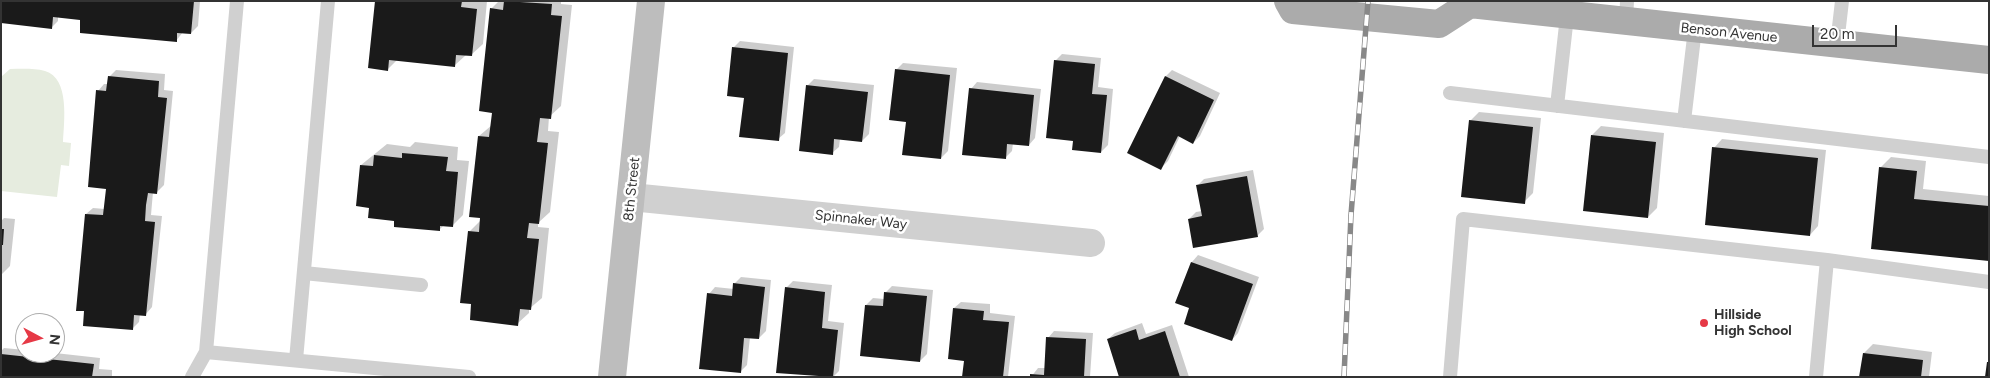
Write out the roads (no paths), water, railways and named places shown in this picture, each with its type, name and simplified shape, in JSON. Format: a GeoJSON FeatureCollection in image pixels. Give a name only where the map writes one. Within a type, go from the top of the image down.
{"type":"FeatureCollection","features":[{"type":"Feature","properties":{"kind":"main road","name":"Benson Avenue"},"geometry":{"type":"LineString","coordinates":[[1288,1],[1293,10],[1439,24],[1469,3],[1567,16],[1627,12],[1695,29],[1989,60]]}},
{"type":"Feature","properties":{"kind":"street","name":"8th Street"},"geometry":{"type":"LineString","coordinates":[[612,377],[651,1]]}},
{"type":"Feature","properties":{"kind":"street","name":"Spinnaker Way"},"geometry":{"type":"LineString","coordinates":[[631,197],[1091,243]]}},
{"type":"Feature","properties":{"kind":"lane"},"geometry":{"type":"LineString","coordinates":[[192,377],[206,352],[237,1]]}},
{"type":"Feature","properties":{"kind":"lane"},"geometry":{"type":"LineString","coordinates":[[296,360],[328,1]]}},
{"type":"Feature","properties":{"kind":"lane"},"geometry":{"type":"LineString","coordinates":[[1837,44],[1842,1]]}},
{"type":"Feature","properties":{"kind":"lane"},"geometry":{"type":"LineString","coordinates":[[1557,106],[1567,16]]}},
{"type":"Feature","properties":{"kind":"lane"},"geometry":{"type":"LineString","coordinates":[[1684,121],[1695,29]]}},
{"type":"Feature","properties":{"kind":"lane"},"geometry":{"type":"LineString","coordinates":[[1450,94],[1989,157]]}},
{"type":"Feature","properties":{"kind":"lane"},"geometry":{"type":"LineString","coordinates":[[1450,377],[1463,218],[1827,260],[1989,282]]}},
{"type":"Feature","properties":{"kind":"lane"},"geometry":{"type":"LineString","coordinates":[[1816,377],[1827,260]]}},
{"type":"Feature","properties":{"kind":"lane"},"geometry":{"type":"LineString","coordinates":[[304,273],[421,285]]}},
{"type":"Feature","properties":{"kind":"lane"},"geometry":{"type":"LineString","coordinates":[[206,352],[469,377]]}},
{"type":"Feature","properties":{"kind":"railway"},"geometry":{"type":"LineString","coordinates":[[1344,377],[1351,215],[1368,1]]}},
{"type":"Feature","properties":{"kind":"place","name":"Hillside High School"},"geometry":{"type":"Point","coordinates":[1704,323]}}]}
